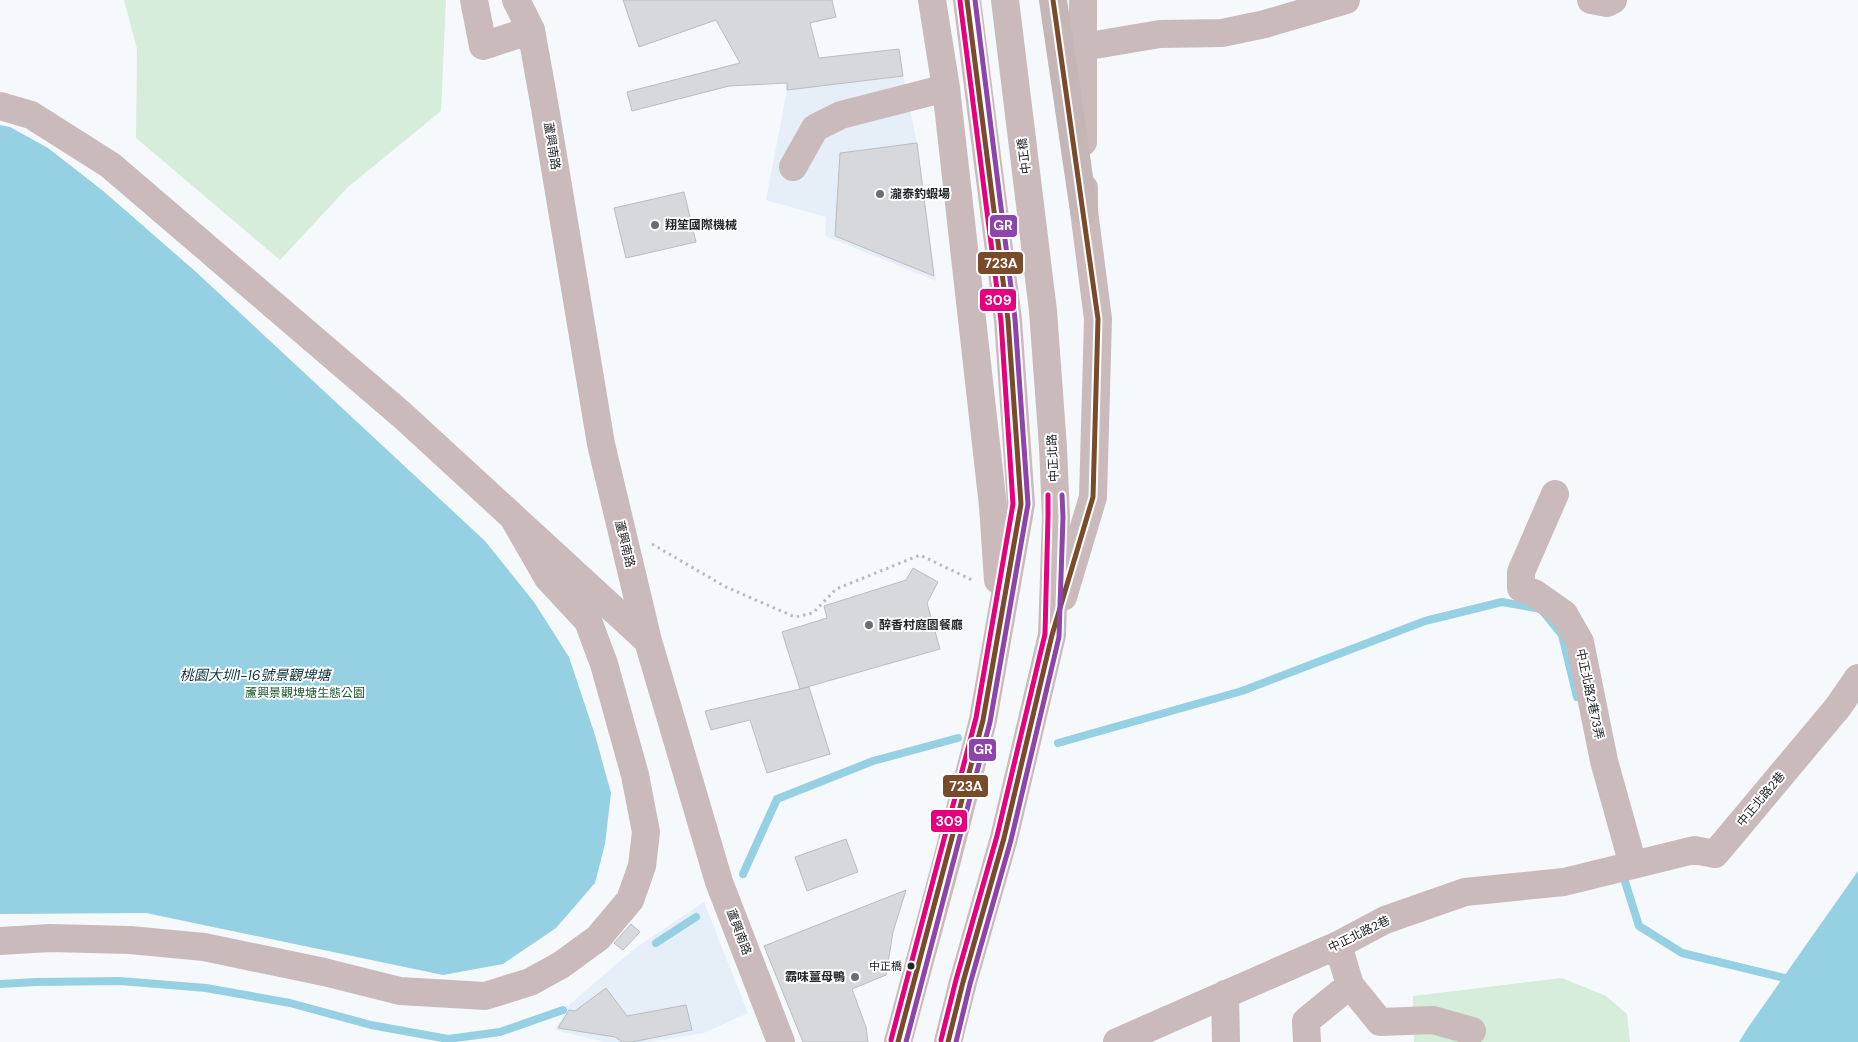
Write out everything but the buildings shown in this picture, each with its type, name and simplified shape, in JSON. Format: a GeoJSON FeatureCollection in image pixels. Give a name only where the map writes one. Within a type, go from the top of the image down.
{"type":"FeatureCollection","features":[{"type":"Feature","properties":{"kind":"highway"},"geometry":{"type":"LineString","coordinates":[[1053,0],[1084,212]]}},
{"type":"Feature","properties":{"kind":"street"},"geometry":{"type":"LineString","coordinates":[[474,0],[483,46],[530,30]]}},
{"type":"Feature","properties":{"kind":"street","name":"蘆興南路"},"geometry":{"type":"LineString","coordinates":[[516,0],[530,30],[545,108],[601,444],[648,641],[719,882],[781,1042]]}},
{"type":"Feature","properties":{"kind":"street","name":"蘆興南路"},"geometry":{"type":"LineString","coordinates":[[530,30],[535,0]]}},
{"type":"Feature","properties":{"kind":"street"},"geometry":{"type":"LineString","coordinates":[[932,0],[946,88],[993,506],[1001,621]]}},
{"type":"Feature","properties":{"kind":"street"},"geometry":{"type":"LineString","coordinates":[[898,1042],[983,720],[1021,504],[1008,320],[967,0]]}},
{"type":"Feature","properties":{"kind":"street","name":"中正橋"},"geometry":{"type":"LineString","coordinates":[[1005,0],[1043,312]]}},
{"type":"Feature","properties":{"kind":"street"},"geometry":{"type":"LineString","coordinates":[[1052,634],[1093,497],[1098,319],[1084,212],[1083,0]]}},
{"type":"Feature","properties":{"kind":"street"},"geometry":{"type":"LineString","coordinates":[[1082,47],[1160,34],[1222,32],[1265,24],[1346,0]]}},
{"type":"Feature","properties":{"kind":"street"},"geometry":{"type":"LineString","coordinates":[[1591,0],[1607,3],[1612,0]]}},
{"type":"Feature","properties":{"kind":"street"},"geometry":{"type":"LineString","coordinates":[[793,167],[815,128],[841,115],[946,88]]}},
{"type":"Feature","properties":{"kind":"street"},"geometry":{"type":"LineString","coordinates":[[0,106],[31,115],[110,165],[402,415],[648,641]]}},
{"type":"Feature","properties":{"kind":"street","name":"中正北路"},"geometry":{"type":"LineString","coordinates":[[948,1042],[1004,838],[1052,634],[1056,517],[1043,312]]}},
{"type":"Feature","properties":{"kind":"street","name":"中正北路2巷73弄"},"geometry":{"type":"LineString","coordinates":[[1555,494],[1521,572],[1521,588],[1534,593],[1564,614],[1580,642],[1604,762],[1618,816],[1623,867]]}},
{"type":"Feature","properties":{"kind":"street"},"geometry":{"type":"LineString","coordinates":[[0,941],[50,938],[130,940],[204,947],[324,972],[400,991],[485,996],[530,982],[561,965],[598,938],[630,900],[642,866],[646,832],[635,775],[604,664],[588,621],[548,578],[513,517]]}},
{"type":"Feature","properties":{"kind":"street","name":"中正北路2巷"},"geometry":{"type":"LineString","coordinates":[[1118,1042],[1338,945],[1385,920],[1465,892],[1564,882],[1694,850],[1715,854],[1838,708],[1858,678]]}},
{"type":"Feature","properties":{"kind":"street"},"geometry":{"type":"LineString","coordinates":[[1338,945],[1350,985],[1380,1022],[1408,1032],[1433,1020],[1472,1031]]}},
{"type":"Feature","properties":{"kind":"street"},"geometry":{"type":"LineString","coordinates":[[1307,1042],[1306,1021],[1350,985]]}},
{"type":"Feature","properties":{"kind":"street"},"geometry":{"type":"LineString","coordinates":[[1225,994],[1226,1042]]}},
{"type":"Feature","properties":{"kind":"path"},"geometry":{"type":"LineString","coordinates":[[650,542],[726,587],[795,618],[813,613],[836,589],[920,555],[974,580]]}},
{"type":"Feature","properties":{"kind":"shaded area"},"geometry":{"type":"Polygon","coordinates":[[[903,76],[917,143],[936,281],[825,236],[826,217],[766,200],[787,90],[903,76]]]}},
{"type":"Feature","properties":{"kind":"shaded area"},"geometry":{"type":"Polygon","coordinates":[[[704,902],[748,1013],[704,1033],[649,1042],[605,1042],[555,1030],[570,1004],[634,949],[704,902]]]}},
{"type":"Feature","properties":{"kind":"green space"},"geometry":{"type":"Polygon","coordinates":[[[124,0],[446,0],[441,111],[348,187],[280,260],[136,138],[137,49],[124,0]]]}},
{"type":"Feature","properties":{"kind":"green space"},"geometry":{"type":"Polygon","coordinates":[[[1562,978],[1606,996],[1627,1014],[1630,1042],[1414,1042],[1413,996],[1562,978]]]}},
{"type":"Feature","properties":{"kind":"water","name":"桃園大圳1-16號景觀埤塘"},"geometry":{"type":"Polygon","coordinates":[[[0,125],[10,127],[48,148],[102,190],[195,271],[485,541],[534,602],[569,657],[595,735],[611,793],[605,844],[595,883],[556,928],[503,964],[443,975],[146,913],[0,914],[0,125]]]}},
{"type":"Feature","properties":{"kind":"water"},"geometry":{"type":"Polygon","coordinates":[[[1858,871],[1858,1042],[1739,1042],[1747,1029],[1858,871]]]}},
{"type":"Feature","properties":{"kind":"waterway"},"geometry":{"type":"LineString","coordinates":[[1058,743],[1242,691],[1425,621],[1502,602],[1541,609],[1562,635],[1577,697]]}},
{"type":"Feature","properties":{"kind":"waterway"},"geometry":{"type":"LineString","coordinates":[[743,874],[777,799],[873,761],[958,738]]}},
{"type":"Feature","properties":{"kind":"waterway"},"geometry":{"type":"LineString","coordinates":[[1622,872],[1639,926],[1682,953],[1793,980]]}},
{"type":"Feature","properties":{"kind":"waterway"},"geometry":{"type":"LineString","coordinates":[[656,943],[696,917]]}},
{"type":"Feature","properties":{"kind":"waterway"},"geometry":{"type":"LineString","coordinates":[[0,984],[120,981],[206,988],[290,1003],[371,1025],[448,1039],[500,1032],[563,1010]]}},
{"type":"Feature","properties":{"kind":"transit line","name":"723A"},"geometry":{"type":"LineString","coordinates":[[898,1042],[983,720],[1021,504],[1008,320],[967,0]]}},
{"type":"Feature","properties":{"kind":"transit line","name":"GR"},"geometry":{"type":"LineString","coordinates":[[906,1042],[990,722],[1028,504],[1015,319],[975,0]]}},
{"type":"Feature","properties":{"kind":"transit line","name":"723A"},"geometry":{"type":"LineString","coordinates":[[948,1042],[1004,838],[1052,635],[1093,497],[1098,319],[1053,0]]}},
{"type":"Feature","properties":{"kind":"transit line","name":"309"},"geometry":{"type":"LineString","coordinates":[[891,1040],[976,718],[1013,504],[1001,321],[960,1]]}},
{"type":"Feature","properties":{"kind":"transit line","name":"309"},"geometry":{"type":"LineString","coordinates":[[941,1040],[997,836],[1045,634],[1048,495]]}},
{"type":"Feature","properties":{"kind":"transit line","name":"GR"},"geometry":{"type":"LineString","coordinates":[[956,1042],[970,984],[1011,840],[1059,637],[1062,495]]}},
{"type":"Feature","properties":{"kind":"place","name":"瀧泰釣蝦場"},"geometry":{"type":"Point","coordinates":[880,194]}},
{"type":"Feature","properties":{"kind":"place","name":"翔笙國際機械"},"geometry":{"type":"Point","coordinates":[655,225]}},
{"type":"Feature","properties":{"kind":"place","name":"醉香村庭園餐廳"},"geometry":{"type":"Point","coordinates":[869,625]}},
{"type":"Feature","properties":{"kind":"place","name":"中正橋"},"geometry":{"type":"Point","coordinates":[911,966]}},
{"type":"Feature","properties":{"kind":"place","name":"霸味薑母鴨"},"geometry":{"type":"Point","coordinates":[855,977]}},
{"type":"Feature","properties":{"kind":"park label","name":"蘆興景觀埤塘生態公園"},"geometry":{"type":"Point","coordinates":[305,693]}}]}
